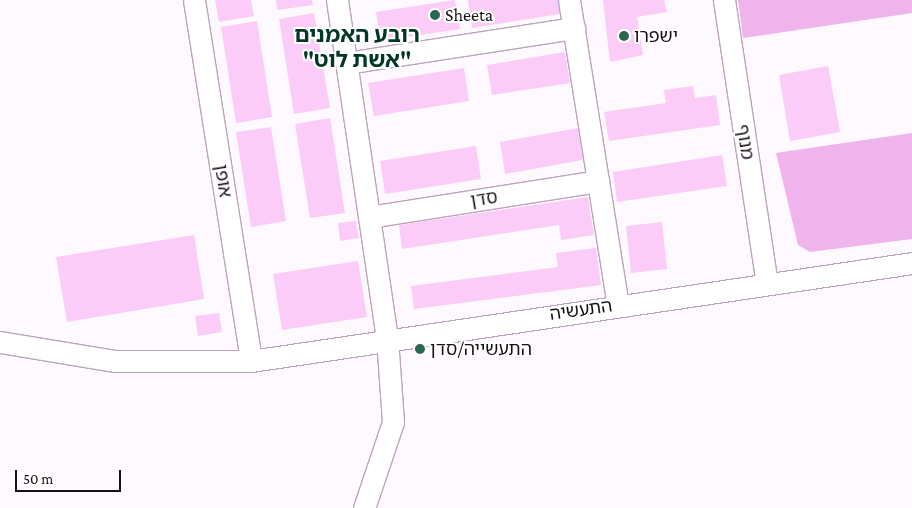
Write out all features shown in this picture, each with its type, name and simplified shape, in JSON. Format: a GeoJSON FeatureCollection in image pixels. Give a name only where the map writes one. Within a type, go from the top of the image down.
{"type":"FeatureCollection","features":[{"type":"Feature","properties":{"kind":"street","name":"אופן"},"geometry":{"type":"LineString","coordinates":[[194,0],[251,361]]}},
{"type":"Feature","properties":{"kind":"street"},"geometry":{"type":"LineString","coordinates":[[337,0],[387,338],[393,422],[364,508]]}},
{"type":"Feature","properties":{"kind":"street"},"geometry":{"type":"LineString","coordinates":[[569,0],[618,305]]}},
{"type":"Feature","properties":{"kind":"street","name":"מנוף"},"geometry":{"type":"LineString","coordinates":[[724,0],[766,284]]}},
{"type":"Feature","properties":{"kind":"street"},"geometry":{"type":"LineString","coordinates":[[346,63],[574,28]]}},
{"type":"Feature","properties":{"kind":"street","name":"סדן"},"geometry":{"type":"LineString","coordinates":[[369,217],[598,180]]}},
{"type":"Feature","properties":{"kind":"street","name":"התעשיה"},"geometry":{"type":"LineString","coordinates":[[0,342],[114,361],[251,361],[387,338],[912,263]]}},
{"type":"Feature","properties":{"kind":"shaded area"},"geometry":{"type":"Polygon","coordinates":[[[738,0],[912,0],[912,13],[743,38],[738,0]]]}},
{"type":"Feature","properties":{"kind":"shaded area"},"geometry":{"type":"Polygon","coordinates":[[[912,133],[912,239],[810,252],[798,245],[776,153],[912,133]]]}},
{"type":"Feature","properties":{"kind":"building"},"geometry":{"type":"Polygon","coordinates":[[[215,0],[251,0],[254,16],[219,22],[215,0]]]}},
{"type":"Feature","properties":{"kind":"building"},"geometry":{"type":"Polygon","coordinates":[[[276,0],[312,0],[313,5],[277,10],[276,0]]]}},
{"type":"Feature","properties":{"kind":"building"},"geometry":{"type":"Polygon","coordinates":[[[455,0],[460,29],[381,41],[376,12],[455,0]]]}},
{"type":"Feature","properties":{"kind":"building"},"geometry":{"type":"Polygon","coordinates":[[[468,0],[558,0],[560,14],[472,28],[468,0]]]}},
{"type":"Feature","properties":{"kind":"building","name":"ישפרו"},"geometry":{"type":"Polygon","coordinates":[[[603,0],[664,0],[667,12],[637,17],[643,55],[610,62],[603,0]]]}},
{"type":"Feature","properties":{"kind":"building"},"geometry":{"type":"Polygon","coordinates":[[[314,13],[330,108],[294,114],[279,19],[314,13]]]}},
{"type":"Feature","properties":{"kind":"building"},"geometry":{"type":"Polygon","coordinates":[[[257,21],[272,117],[236,123],[221,27],[257,21]]]}},
{"type":"Feature","properties":{"kind":"building"},"geometry":{"type":"Polygon","coordinates":[[[565,52],[570,83],[492,95],[487,65],[565,52]]]}},
{"type":"Feature","properties":{"kind":"building"},"geometry":{"type":"Polygon","coordinates":[[[828,66],[840,132],[790,141],[779,75],[828,66]]]}},
{"type":"Feature","properties":{"kind":"building"},"geometry":{"type":"Polygon","coordinates":[[[464,68],[469,101],[374,116],[368,83],[464,68]]]}},
{"type":"Feature","properties":{"kind":"building"},"geometry":{"type":"Polygon","coordinates":[[[693,86],[695,98],[716,95],[720,125],[609,141],[604,112],[666,103],[664,90],[693,86]]]}},
{"type":"Feature","properties":{"kind":"building"},"geometry":{"type":"Polygon","coordinates":[[[330,118],[345,213],[310,218],[295,124],[330,118]]]}},
{"type":"Feature","properties":{"kind":"building"},"geometry":{"type":"Polygon","coordinates":[[[271,127],[286,221],[251,227],[236,132],[271,127]]]}},
{"type":"Feature","properties":{"kind":"building"},"geometry":{"type":"Polygon","coordinates":[[[578,128],[583,160],[505,174],[500,142],[578,128]]]}},
{"type":"Feature","properties":{"kind":"building"},"geometry":{"type":"Polygon","coordinates":[[[476,146],[481,179],[385,194],[380,161],[476,146]]]}},
{"type":"Feature","properties":{"kind":"building"},"geometry":{"type":"Polygon","coordinates":[[[722,155],[727,186],[617,202],[613,172],[722,155]]]}},
{"type":"Feature","properties":{"kind":"building"},"geometry":{"type":"Polygon","coordinates":[[[588,197],[594,235],[561,240],[559,225],[402,249],[399,225],[588,197]]]}},
{"type":"Feature","properties":{"kind":"building"},"geometry":{"type":"Polygon","coordinates":[[[356,221],[359,238],[340,241],[338,223],[356,221]]]}},
{"type":"Feature","properties":{"kind":"building"},"geometry":{"type":"Polygon","coordinates":[[[662,222],[667,269],[631,273],[626,226],[662,222]]]}},
{"type":"Feature","properties":{"kind":"building"},"geometry":{"type":"Polygon","coordinates":[[[194,235],[204,299],[67,322],[56,257],[194,235]]]}},
{"type":"Feature","properties":{"kind":"building"},"geometry":{"type":"Polygon","coordinates":[[[596,248],[601,285],[414,309],[411,286],[558,267],[556,253],[596,248]]]}},
{"type":"Feature","properties":{"kind":"building"},"geometry":{"type":"Polygon","coordinates":[[[358,261],[367,317],[282,330],[273,274],[358,261]]]}},
{"type":"Feature","properties":{"kind":"building"},"geometry":{"type":"Polygon","coordinates":[[[219,313],[222,332],[198,336],[195,316],[219,313]]]}},
{"type":"Feature","properties":{"kind":"place","name":"Sheeta"},"geometry":{"type":"Point","coordinates":[435,15]}},
{"type":"Feature","properties":{"kind":"place","name":"ישפרו"},"geometry":{"type":"Point","coordinates":[624,36]}},
{"type":"Feature","properties":{"kind":"place","name":"התעשייה/סדן"},"geometry":{"type":"Point","coordinates":[420,349]}},
{"type":"Feature","properties":{"kind":"district","name":"רובע האמנים \"אשת לוט\""},"geometry":{"type":"Point","coordinates":[357,46]}}]}
